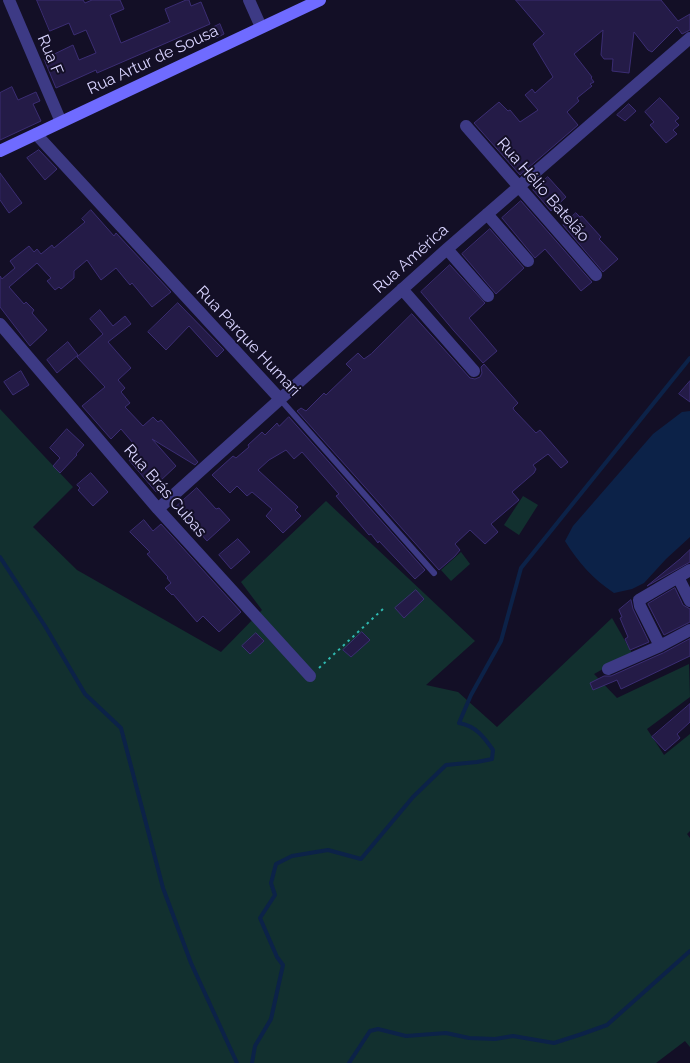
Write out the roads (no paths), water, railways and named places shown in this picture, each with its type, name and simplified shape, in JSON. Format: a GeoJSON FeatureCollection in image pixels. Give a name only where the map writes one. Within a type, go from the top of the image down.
{"type":"FeatureCollection","features":[{"type":"Feature","properties":{"kind":"street","name":"Rua F"},"geometry":{"type":"LineString","coordinates":[[9,0],[61,122]]}},
{"type":"Feature","properties":{"kind":"street"},"geometry":{"type":"LineString","coordinates":[[249,0],[261,27]]}},
{"type":"Feature","properties":{"kind":"street","name":"Rua Artur de Sousa"},"geometry":{"type":"LineString","coordinates":[[0,151],[320,0]]}},
{"type":"Feature","properties":{"kind":"street","name":"Rua América"},"geometry":{"type":"LineString","coordinates":[[158,509],[447,249],[690,38]]}},
{"type":"Feature","properties":{"kind":"street","name":"Rua Hélio Batelão"},"geometry":{"type":"LineString","coordinates":[[466,126],[596,275]]}},
{"type":"Feature","properties":{"kind":"street","name":"Rua Parque Humari"},"geometry":{"type":"LineString","coordinates":[[36,134],[280,400]]}},
{"type":"Feature","properties":{"kind":"street"},"geometry":{"type":"LineString","coordinates":[[488,214],[528,261]]}},
{"type":"Feature","properties":{"kind":"street"},"geometry":{"type":"LineString","coordinates":[[447,249],[488,296]]}},
{"type":"Feature","properties":{"kind":"street"},"geometry":{"type":"LineString","coordinates":[[402,290],[474,371]]}},
{"type":"Feature","properties":{"kind":"street","name":"Rua Brás Cubas"},"geometry":{"type":"LineString","coordinates":[[0,324],[158,509],[310,676]]}},
{"type":"Feature","properties":{"kind":"street"},"geometry":{"type":"LineString","coordinates":[[660,646],[639,603],[641,598],[690,570]]}},
{"type":"Feature","properties":{"kind":"street"},"geometry":{"type":"LineString","coordinates":[[678,577],[690,601]]}},
{"type":"Feature","properties":{"kind":"street"},"geometry":{"type":"LineString","coordinates":[[608,669],[660,646],[690,630]]}},
{"type":"Feature","properties":{"kind":"lane","name":"Rua Parque Humari"},"geometry":{"type":"LineString","coordinates":[[280,400],[434,573]]}},
{"type":"Feature","properties":{"kind":"water"},"geometry":{"type":"Polygon","coordinates":[[[690,411],[690,537],[644,583],[632,589],[614,593],[586,570],[565,541],[573,526],[653,434],[682,412],[690,411]]]}},
{"type":"Feature","properties":{"kind":"waterway"},"geometry":{"type":"LineString","coordinates":[[252,1063],[255,1046],[271,1019],[283,965],[277,957],[260,918],[275,895],[271,883],[276,864],[292,856],[328,850],[361,859],[413,797],[446,765],[492,759],[493,750],[483,737],[475,729],[459,723],[471,695],[501,641],[521,568],[690,358]]}},
{"type":"Feature","properties":{"kind":"waterway"},"geometry":{"type":"LineString","coordinates":[[0,557],[45,626],[85,694],[121,728],[163,888],[191,963],[237,1063]]}},
{"type":"Feature","properties":{"kind":"waterway"},"geometry":{"type":"LineString","coordinates":[[349,1063],[370,1031],[378,1029],[406,1036],[446,1033],[469,1038],[495,1039],[513,1036],[554,1043],[582,1034],[607,1025],[690,951]]}}]}
